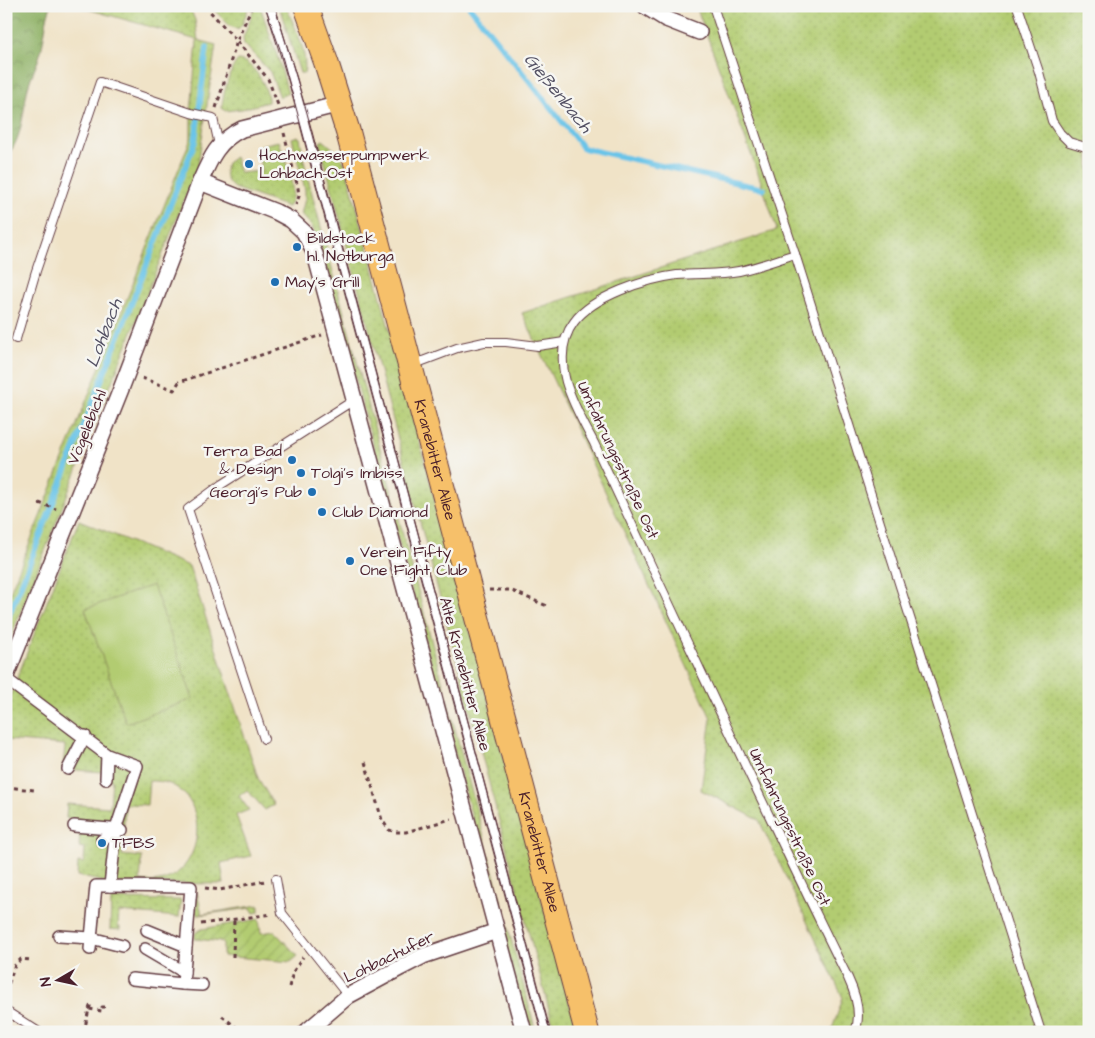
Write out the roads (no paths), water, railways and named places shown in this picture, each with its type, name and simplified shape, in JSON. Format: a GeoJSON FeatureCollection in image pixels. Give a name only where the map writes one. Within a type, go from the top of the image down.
{"type":"FeatureCollection","features":[{"type":"Feature","properties":{"kind":"main road","name":"Kranebitter Allee"},"geometry":{"type":"LineString","coordinates":[[306,6],[340,104],[587,1032]]}},
{"type":"Feature","properties":{"kind":"street"},"geometry":{"type":"LineString","coordinates":[[645,6],[671,21],[700,32]]}},
{"type":"Feature","properties":{"kind":"street","name":"Vögelebichl"},"geometry":{"type":"LineString","coordinates":[[6,678],[128,372],[209,161],[219,145],[229,136],[242,129],[340,104]]}},
{"type":"Feature","properties":{"kind":"street"},"geometry":{"type":"LineString","coordinates":[[200,182],[282,214],[299,226],[308,238],[315,254],[524,1032]]}},
{"type":"Feature","properties":{"kind":"street"},"geometry":{"type":"LineString","coordinates":[[6,678],[107,754],[137,766],[120,829],[110,886]]}},
{"type":"Feature","properties":{"kind":"street"},"geometry":{"type":"LineString","coordinates":[[68,769],[85,736]]}},
{"type":"Feature","properties":{"kind":"street"},"geometry":{"type":"LineString","coordinates":[[106,779],[107,754]]}},
{"type":"Feature","properties":{"kind":"street"},"geometry":{"type":"LineString","coordinates":[[74,826],[120,829]]}},
{"type":"Feature","properties":{"kind":"street"},"geometry":{"type":"LineString","coordinates":[[102,840],[120,829]]}},
{"type":"Feature","properties":{"kind":"street"},"geometry":{"type":"LineString","coordinates":[[90,943],[96,886],[192,887],[183,984]]}},
{"type":"Feature","properties":{"kind":"street"},"geometry":{"type":"LineString","coordinates":[[147,930],[186,946]]}},
{"type":"Feature","properties":{"kind":"street","name":"Lohbachufer"},"geometry":{"type":"LineString","coordinates":[[306,1032],[348,996],[423,956],[497,931]]}},
{"type":"Feature","properties":{"kind":"street"},"geometry":{"type":"LineString","coordinates":[[59,936],[90,943],[122,946]]}},
{"type":"Feature","properties":{"kind":"street"},"geometry":{"type":"LineString","coordinates":[[145,950],[184,972]]}},
{"type":"Feature","properties":{"kind":"street"},"geometry":{"type":"LineString","coordinates":[[132,979],[202,985]]}},
{"type":"Feature","properties":{"kind":"lane","name":"Alte Kranebitter Allee"},"geometry":{"type":"LineString","coordinates":[[270,6],[302,114],[546,1032]]}},
{"type":"Feature","properties":{"kind":"lane"},"geometry":{"type":"LineString","coordinates":[[713,6],[795,254],[1041,1032]]}},
{"type":"Feature","properties":{"kind":"lane"},"geometry":{"type":"LineString","coordinates":[[1017,6],[1039,72],[1052,121],[1069,142],[1089,148]]}},
{"type":"Feature","properties":{"kind":"lane"},"geometry":{"type":"LineString","coordinates":[[16,339],[36,271],[100,82],[191,113],[213,118],[219,145]]}},
{"type":"Feature","properties":{"kind":"lane","name":"Umfahrungsstraße Ost"},"geometry":{"type":"LineString","coordinates":[[795,254],[739,271],[676,276],[652,280],[620,291],[595,303],[579,315],[568,330],[562,353],[568,389],[803,887],[854,990],[858,1010],[855,1032]]}},
{"type":"Feature","properties":{"kind":"lane"},"geometry":{"type":"LineString","coordinates":[[410,366],[457,348],[484,342],[506,342],[538,346],[564,342]]}},
{"type":"Feature","properties":{"kind":"lane"},"geometry":{"type":"LineString","coordinates":[[264,739],[188,509],[222,484],[354,400]]}},
{"type":"Feature","properties":{"kind":"lane"},"geometry":{"type":"LineString","coordinates":[[276,879],[282,913],[348,996]]}},
{"type":"Feature","properties":{"kind":"lane"},"geometry":{"type":"LineString","coordinates":[[6,1011],[27,1021],[39,1032]]}},
{"type":"Feature","properties":{"kind":"waterway","name":"Gießenbach"},"geometry":{"type":"LineString","coordinates":[[469,6],[583,148],[764,189]]}},
{"type":"Feature","properties":{"kind":"waterway","name":"Lohbach"},"geometry":{"type":"LineString","coordinates":[[6,623],[195,142],[207,47]]}},
{"type":"Feature","properties":{"kind":"tram line"},"geometry":{"type":"LineString","coordinates":[[265,6],[280,49],[298,115],[542,1032]]}},
{"type":"Feature","properties":{"kind":"tram line"},"geometry":{"type":"LineString","coordinates":[[275,6],[307,113],[550,1032]]}},
{"type":"Feature","properties":{"kind":"place","name":"Hochwasserpumpwerk Lohbach-Ost"},"geometry":{"type":"Point","coordinates":[249,164]}},
{"type":"Feature","properties":{"kind":"place","name":"Bildstock hl. Notburga"},"geometry":{"type":"Point","coordinates":[297,247]}},
{"type":"Feature","properties":{"kind":"place","name":"May’s Grill"},"geometry":{"type":"Point","coordinates":[275,282]}},
{"type":"Feature","properties":{"kind":"place","name":"Terra Bad & Design"},"geometry":{"type":"Point","coordinates":[292,460]}},
{"type":"Feature","properties":{"kind":"place","name":"Tolgi's Imbiss"},"geometry":{"type":"Point","coordinates":[301,473]}},
{"type":"Feature","properties":{"kind":"place","name":"Georgi's Pub"},"geometry":{"type":"Point","coordinates":[312,492]}},
{"type":"Feature","properties":{"kind":"place","name":"Club Diamond"},"geometry":{"type":"Point","coordinates":[322,512]}},
{"type":"Feature","properties":{"kind":"place","name":"Verein Fifty One Fight Club"},"geometry":{"type":"Point","coordinates":[350,561]}},
{"type":"Feature","properties":{"kind":"place","name":"TFBS"},"geometry":{"type":"Point","coordinates":[102,843]}}]}
